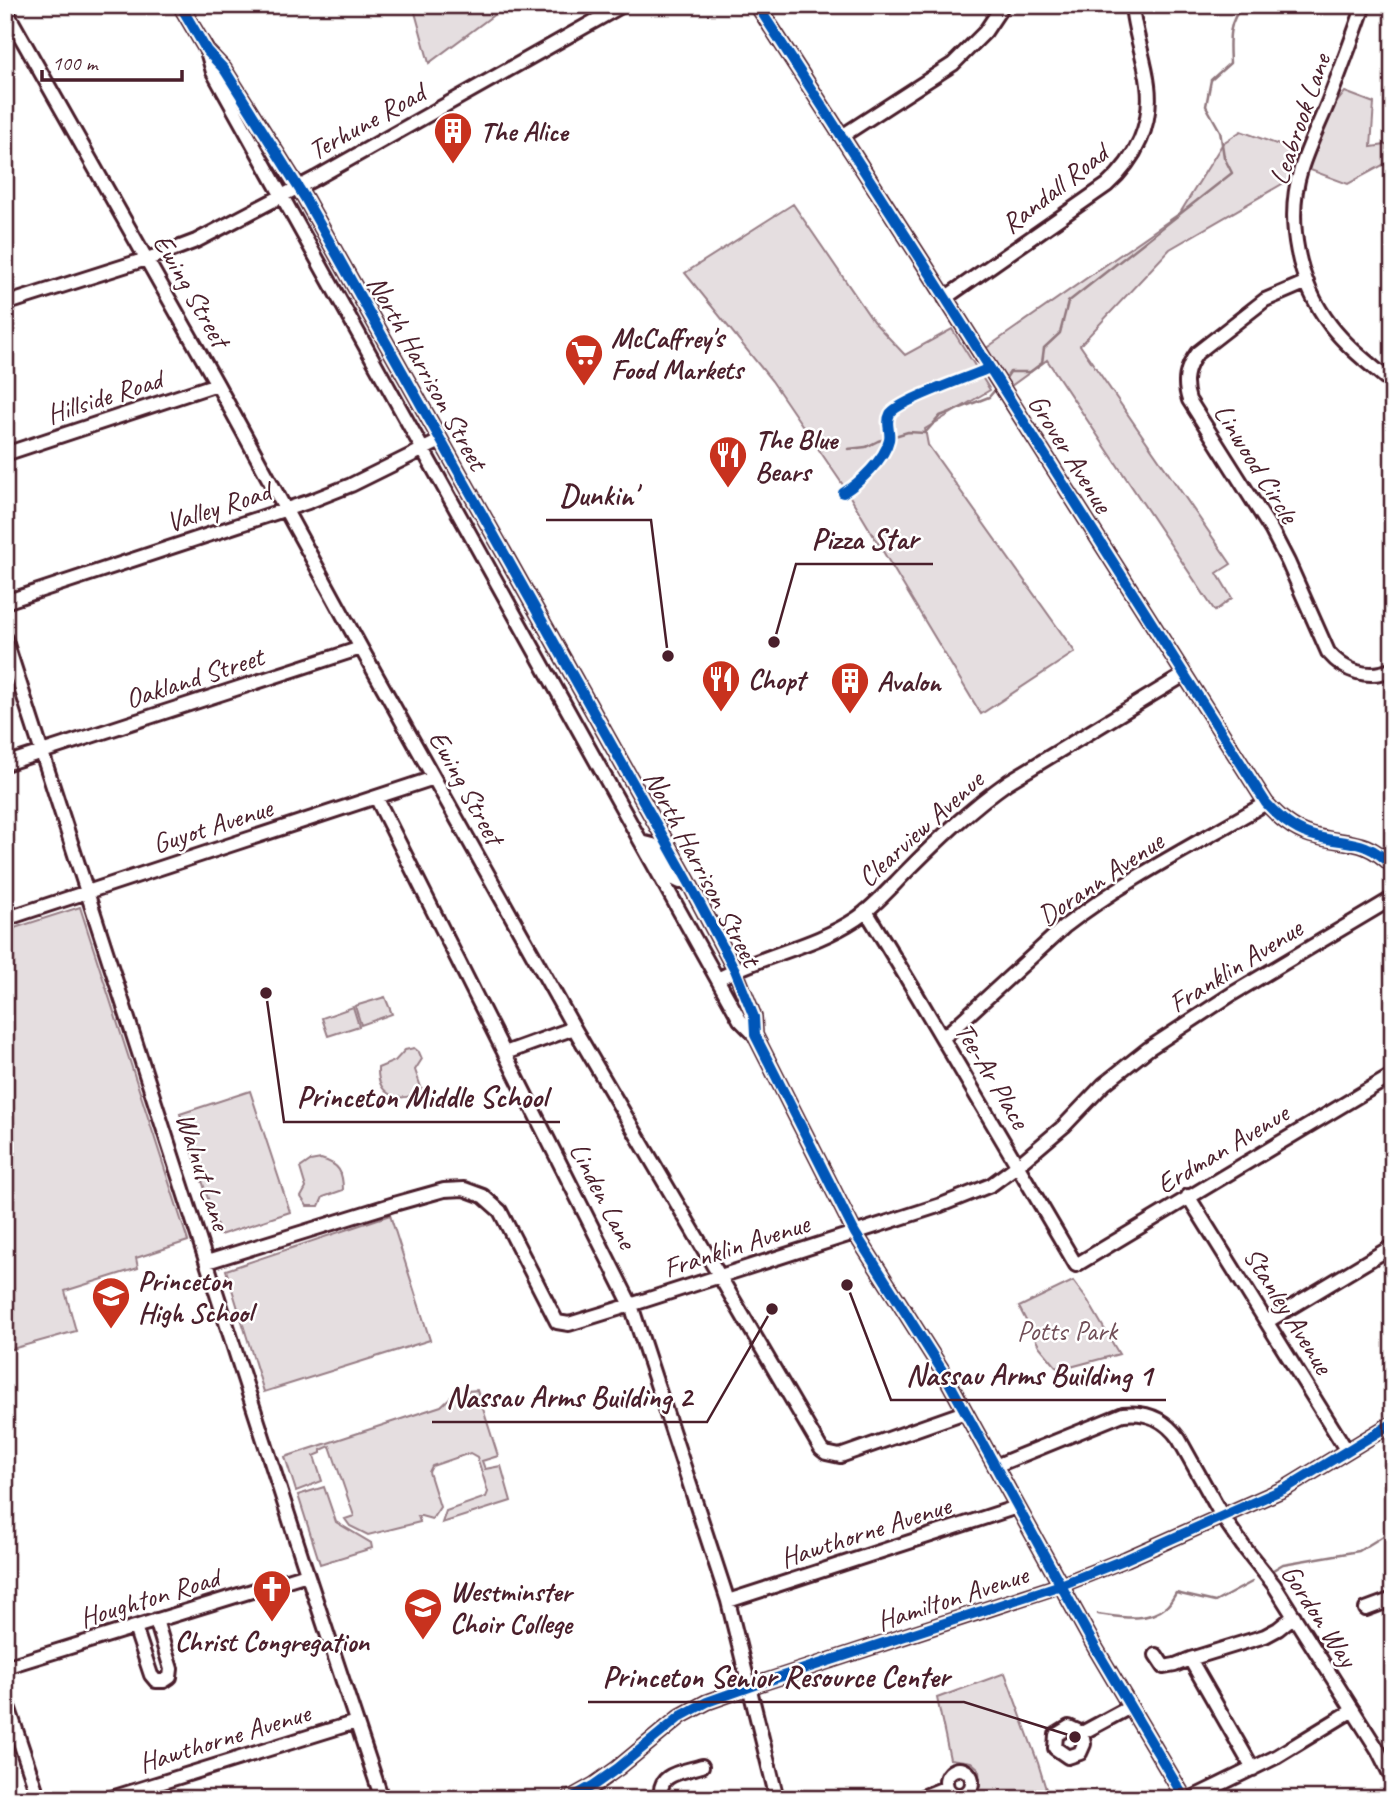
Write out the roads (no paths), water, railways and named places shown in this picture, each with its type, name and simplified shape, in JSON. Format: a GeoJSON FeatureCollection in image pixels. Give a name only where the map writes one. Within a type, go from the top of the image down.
{"type":"FeatureCollection","features":[{"type":"Feature","properties":{"kind":"street","name":"North Harrison Street"},"geometry":{"type":"LineString","coordinates":[[180,5],[207,51],[224,69],[298,187],[688,881],[735,970],[754,1017],[755,1035]]}},
{"type":"Feature","properties":{"kind":"street","name":"Terhune Road"},"geometry":{"type":"LineString","coordinates":[[5,304],[196,241],[623,5]]}},
{"type":"Feature","properties":{"kind":"street","name":"Grover Avenue"},"geometry":{"type":"LineString","coordinates":[[757,5],[1266,803],[1299,830],[1311,835],[1361,844],[1393,866]]}},
{"type":"Feature","properties":{"kind":"street"},"geometry":{"type":"LineString","coordinates":[[842,136],[953,64],[985,32],[1003,5]]}},
{"type":"Feature","properties":{"kind":"street","name":"Randall Road"},"geometry":{"type":"LineString","coordinates":[[946,298],[1107,186],[1129,163],[1143,135],[1149,103],[1132,5]]}},
{"type":"Feature","properties":{"kind":"street","name":"Leabrook Lane"},"geometry":{"type":"LineString","coordinates":[[1364,5],[1301,169],[1295,205],[1296,234],[1307,282],[1324,316],[1344,341],[1393,384]]}},
{"type":"Feature","properties":{"kind":"street","name":"Ewing Street"},"geometry":{"type":"LineString","coordinates":[[5,9],[217,384],[574,1028],[821,1449],[840,1456],[965,1412]]}},
{"type":"Feature","properties":{"kind":"street","name":"North Harrison Street"},"geometry":{"type":"LineString","coordinates":[[207,51],[212,72],[693,936],[740,1020],[755,1035],[855,1233],[945,1375],[1130,1707],[1188,1799]]}},
{"type":"Feature","properties":{"kind":"street","name":"Linwood Circle"},"geometry":{"type":"LineString","coordinates":[[1307,282],[1265,300],[1197,353],[1186,372],[1186,390],[1189,400],[1272,531],[1328,652],[1345,667],[1363,674],[1393,669]]}},
{"type":"Feature","properties":{"kind":"street","name":"Hillside Road"},"geometry":{"type":"LineString","coordinates":[[5,454],[217,384]]}},
{"type":"Feature","properties":{"kind":"street","name":"Valley Road"},"geometry":{"type":"LineString","coordinates":[[5,602],[285,510],[351,485],[440,441]]}},
{"type":"Feature","properties":{"kind":"street","name":"Walnut Lane"},"geometry":{"type":"LineString","coordinates":[[5,638],[382,1799]]}},
{"type":"Feature","properties":{"kind":"street","name":"Oakland Street"},"geometry":{"type":"LineString","coordinates":[[5,764],[361,648]]}},
{"type":"Feature","properties":{"kind":"street","name":"Clearview Avenue"},"geometry":{"type":"LineString","coordinates":[[718,979],[845,926],[866,911],[986,798],[1184,675]]}},
{"type":"Feature","properties":{"kind":"street","name":"Guyot Avenue"},"geometry":{"type":"LineString","coordinates":[[5,919],[434,778]]}},
{"type":"Feature","properties":{"kind":"street"},"geometry":{"type":"LineString","coordinates":[[626,813],[623,800],[630,779]]}},
{"type":"Feature","properties":{"kind":"street","name":"Linden Lane"},"geometry":{"type":"LineString","coordinates":[[376,797],[631,1305],[728,1601],[778,1799]]}},
{"type":"Feature","properties":{"kind":"street","name":"Dorann Avenue"},"geometry":{"type":"LineString","coordinates":[[943,1038],[1081,914],[1266,803]]}},
{"type":"Feature","properties":{"kind":"street"},"geometry":{"type":"LineString","coordinates":[[642,842],[653,845],[671,878],[680,882],[688,881]]}},
{"type":"Feature","properties":{"kind":"street","name":"Franklin Avenue"},"geometry":{"type":"LineString","coordinates":[[207,1262],[394,1203],[444,1190],[464,1189],[483,1196],[500,1210],[557,1322],[569,1324],[631,1305],[855,1233],[991,1185],[1045,1144],[1104,1084],[1148,1049],[1231,994],[1393,898]]}},
{"type":"Feature","properties":{"kind":"street","name":"Tee-Ar Place"},"geometry":{"type":"LineString","coordinates":[[866,911],[1076,1265]]}},
{"type":"Feature","properties":{"kind":"street"},"geometry":{"type":"LineString","coordinates":[[693,936],[707,918]]}},
{"type":"Feature","properties":{"kind":"street"},"geometry":{"type":"LineString","coordinates":[[505,1053],[574,1028]]}},
{"type":"Feature","properties":{"kind":"street","name":"Erdman Avenue"},"geometry":{"type":"LineString","coordinates":[[1076,1265],[1393,1074]]}},
{"type":"Feature","properties":{"kind":"street","name":"Stanley Avenue"},"geometry":{"type":"LineString","coordinates":[[1188,1196],[1347,1451]]}},
{"type":"Feature","properties":{"kind":"street"},"geometry":{"type":"LineString","coordinates":[[1268,1321],[1393,1246]]}},
{"type":"Feature","properties":{"kind":"street","name":"Gordon Way"},"geometry":{"type":"LineString","coordinates":[[995,1466],[1123,1414],[1144,1414],[1164,1422],[1173,1430],[1222,1516],[1270,1579],[1294,1616],[1378,1749],[1393,1780]]}},
{"type":"Feature","properties":{"kind":"street","name":"Hamilton Avenue"},"geometry":{"type":"LineString","coordinates":[[569,1799],[618,1768],[688,1712],[707,1702],[1061,1585],[1126,1559],[1286,1488],[1393,1423]]}},
{"type":"Feature","properties":{"kind":"street","name":"Hawthorne Avenue"},"geometry":{"type":"LineString","coordinates":[[728,1601],[1017,1507]]}},
{"type":"Feature","properties":{"kind":"street","name":"Houghton Road"},"geometry":{"type":"LineString","coordinates":[[5,1667],[307,1574]]}},
{"type":"Feature","properties":{"kind":"street"},"geometry":{"type":"LineString","coordinates":[[1366,1609],[1393,1599]]}},
{"type":"Feature","properties":{"kind":"street"},"geometry":{"type":"LineString","coordinates":[[1156,1655],[1164,1667],[1175,1665],[1265,1636],[1294,1616]]}},
{"type":"Feature","properties":{"kind":"street"},"geometry":{"type":"LineString","coordinates":[[135,1627],[151,1675],[156,1681],[164,1681],[170,1676],[171,1669],[156,1620]]}},
{"type":"Feature","properties":{"kind":"street"},"geometry":{"type":"LineString","coordinates":[[1190,1659],[1253,1769]]}},
{"type":"Feature","properties":{"kind":"street"},"geometry":{"type":"LineString","coordinates":[[5,1697],[39,1799]]}},
{"type":"Feature","properties":{"kind":"street"},"geometry":{"type":"LineString","coordinates":[[1082,1733],[1130,1707]]}},
{"type":"Feature","properties":{"kind":"street"},"geometry":{"type":"LineString","coordinates":[[1188,1799],[1276,1757],[1353,1710]]}},
{"type":"Feature","properties":{"kind":"street","name":"Hawthorne Avenue"},"geometry":{"type":"LineString","coordinates":[[108,1799],[356,1722]]}},
{"type":"Feature","properties":{"kind":"street"},"geometry":{"type":"LineString","coordinates":[[662,1799],[661,1784],[666,1778],[702,1766]]}},
{"type":"Feature","properties":{"kind":"street"},"geometry":{"type":"LineString","coordinates":[[917,1799],[947,1787]]}},
{"type":"Feature","properties":{"kind":"waterway"},"geometry":{"type":"LineString","coordinates":[[1006,378],[1010,372],[1030,372],[1042,363],[1044,348],[1060,333],[1068,302],[1232,173],[1224,157],[1220,131],[1206,106],[1211,80],[1230,63],[1232,25],[1244,5]]}},
{"type":"Feature","properties":{"kind":"waterway"},"geometry":{"type":"LineString","coordinates":[[848,449],[866,447],[908,432],[925,433],[940,416],[989,397],[995,390]]}},
{"type":"Feature","properties":{"kind":"waterway"},"geometry":{"type":"LineString","coordinates":[[1273,1570],[1283,1564],[1359,1551],[1393,1530]]}},
{"type":"Feature","properties":{"kind":"waterway"},"geometry":{"type":"LineString","coordinates":[[1098,1614],[1133,1618],[1150,1615],[1167,1606],[1176,1593],[1215,1602],[1252,1582]]}},
{"type":"Feature","properties":{"kind":"place","name":"The Alice"},"geometry":{"type":"Point","coordinates":[453,165]}},
{"type":"Feature","properties":{"kind":"place","name":"McCaffrey's Food Markets"},"geometry":{"type":"Point","coordinates":[584,387]}},
{"type":"Feature","properties":{"kind":"place","name":"The Blue Bears"},"geometry":{"type":"Point","coordinates":[728,489]}},
{"type":"Feature","properties":{"kind":"place","name":"Pizza Star"},"geometry":{"type":"Point","coordinates":[774,642]}},
{"type":"Feature","properties":{"kind":"place","name":"Dunkin'"},"geometry":{"type":"Point","coordinates":[668,656]}},
{"type":"Feature","properties":{"kind":"place","name":"Chopt"},"geometry":{"type":"Point","coordinates":[721,713]}},
{"type":"Feature","properties":{"kind":"place","name":"Avalon"},"geometry":{"type":"Point","coordinates":[850,715]}},
{"type":"Feature","properties":{"kind":"place","name":"Princeton Middle School"},"geometry":{"type":"Point","coordinates":[266,993]}},
{"type":"Feature","properties":{"kind":"place","name":"Nassau Arms Building 1"},"geometry":{"type":"Point","coordinates":[847,1285]}},
{"type":"Feature","properties":{"kind":"place","name":"Nassau Arms Building 2"},"geometry":{"type":"Point","coordinates":[772,1309]}},
{"type":"Feature","properties":{"kind":"place","name":"Princeton High School"},"geometry":{"type":"Point","coordinates":[111,1330]}},
{"type":"Feature","properties":{"kind":"place","name":"Christ Congregation"},"geometry":{"type":"Point","coordinates":[272,1623]}},
{"type":"Feature","properties":{"kind":"place","name":"Westminster Choir College"},"geometry":{"type":"Point","coordinates":[423,1641]}},
{"type":"Feature","properties":{"kind":"place","name":"Princeton Senior Resource Center"},"geometry":{"type":"Point","coordinates":[1075,1737]}},
{"type":"Feature","properties":{"kind":"park label","name":"Potts Park"},"geometry":{"type":"Point","coordinates":[1067,1330]}}]}
